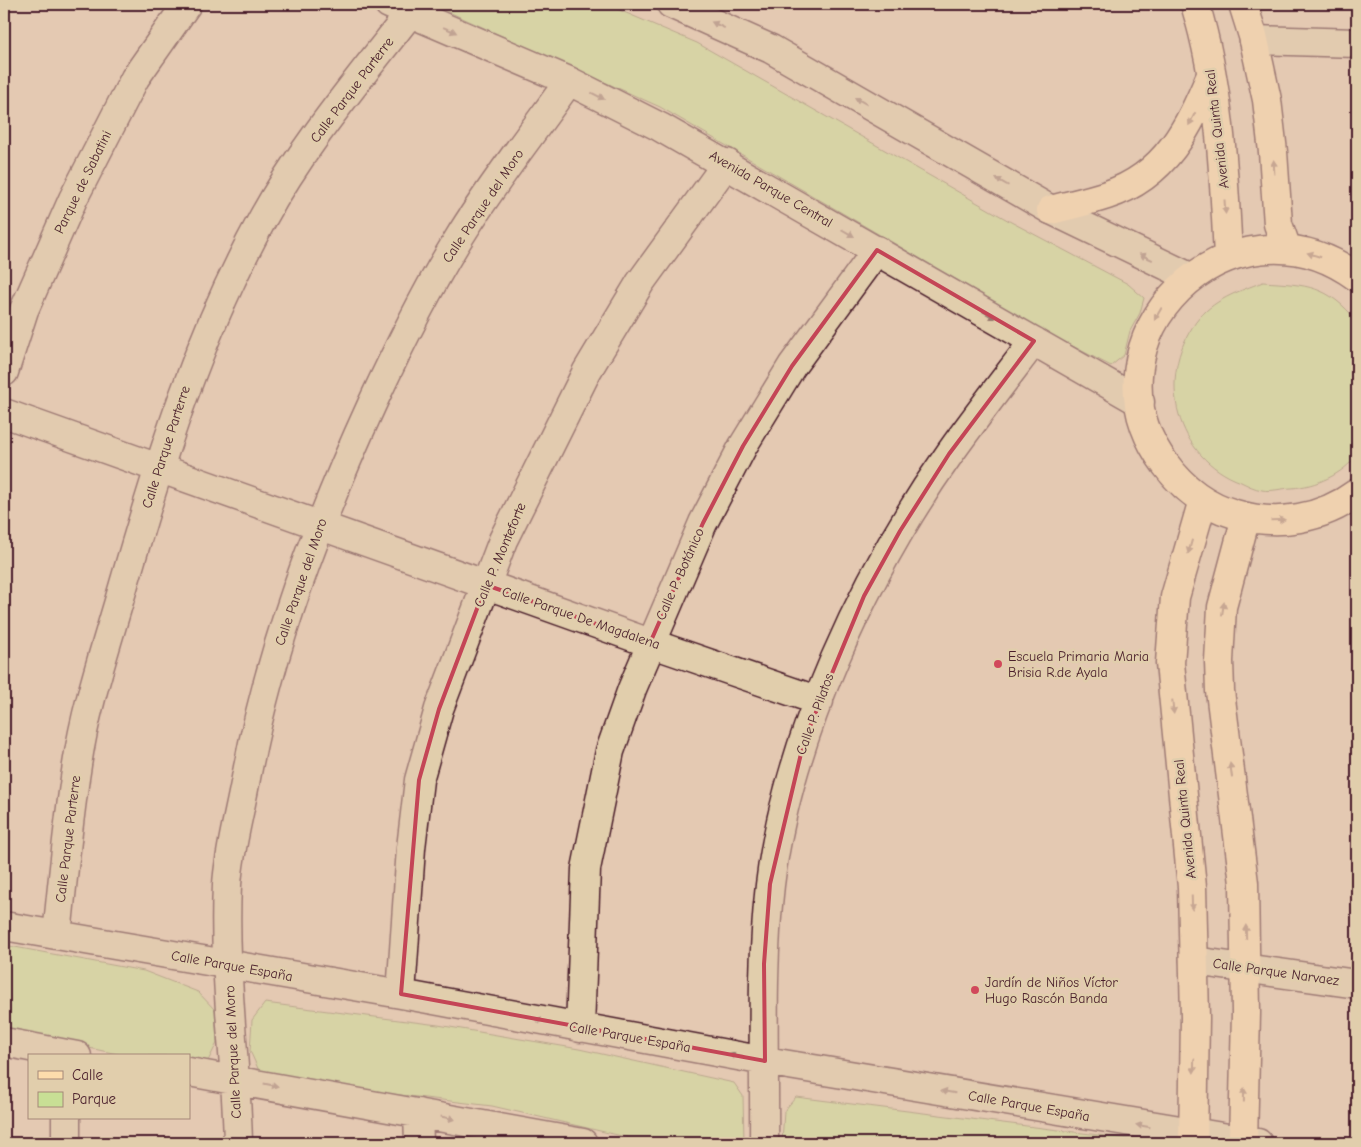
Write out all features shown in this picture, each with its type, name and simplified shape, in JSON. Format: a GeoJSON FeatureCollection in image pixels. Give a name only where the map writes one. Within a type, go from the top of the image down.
{"type":"FeatureCollection","features":[{"type":"Feature","properties":{"kind":"main road","name":"Avenida Quinta Real"},"geometry":{"type":"LineString","coordinates":[[1195,4],[1204,33],[1222,156],[1228,257]]}},
{"type":"Feature","properties":{"kind":"main road"},"geometry":{"type":"LineString","coordinates":[[1243,4],[1254,40],[1267,100],[1278,224],[1287,249]]}},
{"type":"Feature","properties":{"kind":"main road"},"geometry":{"type":"LineString","coordinates":[[1051,210],[1109,195],[1135,182],[1155,168],[1191,123],[1211,75]]}},
{"type":"Feature","properties":{"kind":"main road"},"geometry":{"type":"LineString","coordinates":[[1357,277],[1328,260],[1287,249],[1254,251],[1228,257],[1208,265],[1190,277],[1163,306],[1150,330],[1140,362],[1140,402],[1147,431],[1160,458],[1187,488],[1203,500],[1246,517],[1274,520],[1303,518],[1330,508],[1357,494]]}},
{"type":"Feature","properties":{"kind":"main road","name":"Avenida Quinta Real"},"geometry":{"type":"LineString","coordinates":[[1193,1139],[1194,961],[1192,887],[1170,663],[1175,597],[1203,500]]}},
{"type":"Feature","properties":{"kind":"main road"},"geometry":{"type":"LineString","coordinates":[[1246,517],[1222,607],[1219,660],[1220,691],[1244,883],[1248,1143]]}},
{"type":"Feature","properties":{"kind":"street","name":"Parque de Sabatini"},"geometry":{"type":"LineString","coordinates":[[4,372],[24,310],[73,199],[135,78],[187,4]]}},
{"type":"Feature","properties":{"kind":"street"},"geometry":{"type":"LineString","coordinates":[[671,4],[771,49],[1051,210],[1190,277]]}},
{"type":"Feature","properties":{"kind":"street","name":"Avenida Parque Central"},"geometry":{"type":"LineString","coordinates":[[399,8],[569,81],[727,163],[1140,402]]}},
{"type":"Feature","properties":{"kind":"street","name":"Calle Parque Parterre"},"geometry":{"type":"LineString","coordinates":[[57,935],[77,763],[98,674],[157,468],[192,368],[224,291],[264,216],[399,8]]}},
{"type":"Feature","properties":{"kind":"street"},"geometry":{"type":"LineString","coordinates":[[1254,40],[1357,44]]}},
{"type":"Feature","properties":{"kind":"street","name":"Calle Parque del Moro"},"geometry":{"type":"LineString","coordinates":[[238,1143],[236,1079],[228,966],[227,883],[256,728],[278,645],[309,552],[358,435],[405,332],[452,248],[569,81]]}},
{"type":"Feature","properties":{"kind":"street","name":"Calle P. Monteforte"},"geometry":{"type":"LineString","coordinates":[[401,994],[411,848],[419,780],[439,709],[486,585],[507,532],[587,371],[640,283],[727,163]]}},
{"type":"Feature","properties":{"kind":"street","name":"Calle P. Botánico"},"geometry":{"type":"LineString","coordinates":[[580,1028],[586,869],[610,751],[650,643],[703,523],[743,446],[792,366],[877,250]]}},
{"type":"Feature","properties":{"kind":"street","name":"Calle P. Pilatos"},"geometry":{"type":"LineString","coordinates":[[764,1143],[764,964],[770,884],[790,788],[819,701],[864,596],[900,531],[950,454],[1034,341]]}},
{"type":"Feature","properties":{"kind":"street","name":"Calle Parque De Magdalena"},"geometry":{"type":"LineString","coordinates":[[4,413],[650,643],[819,701]]}},
{"type":"Feature","properties":{"kind":"street","name":"Calle Parque España"},"geometry":{"type":"LineString","coordinates":[[4,926],[228,966],[401,994],[1193,1139],[1248,1143]]}},
{"type":"Feature","properties":{"kind":"street","name":"Calle Parque Narvaez"},"geometry":{"type":"LineString","coordinates":[[1194,961],[1357,984]]}},
{"type":"Feature","properties":{"kind":"street"},"geometry":{"type":"LineString","coordinates":[[4,1042],[63,1054]]}},
{"type":"Feature","properties":{"kind":"street"},"geometry":{"type":"LineString","coordinates":[[190,1072],[583,1143]]}},
{"type":"Feature","properties":{"kind":"street"},"geometry":{"type":"LineString","coordinates":[[418,1113],[419,1143]]}},
{"type":"Feature","properties":{"kind":"street"},"geometry":{"type":"LineString","coordinates":[[66,1120],[66,1143]]}},
{"type":"Feature","properties":{"kind":"highlighted area"},"geometry":{"type":"Polygon","coordinates":[[[877,250],[1034,341],[949,454],[900,531],[864,596],[804,741],[770,884],[764,964],[765,1061],[401,994],[419,780],[439,709],[486,585],[650,643],[703,523],[743,446],[792,366],[877,250]]]}},
{"type":"Feature","properties":{"kind":"green space"},"geometry":{"type":"Polygon","coordinates":[[[431,4],[605,4],[697,43],[1011,222],[1128,284],[1144,298],[1140,313],[1130,331],[1124,355],[1111,366],[1055,337],[660,107],[431,4]]]}},
{"type":"Feature","properties":{"kind":"green space"},"geometry":{"type":"Polygon","coordinates":[[[1263,282],[1292,284],[1316,289],[1336,300],[1357,321],[1357,455],[1336,474],[1319,482],[1301,487],[1269,491],[1251,487],[1219,471],[1201,455],[1187,436],[1179,414],[1175,391],[1177,367],[1183,344],[1202,314],[1218,302],[1235,293],[1263,282]]]}},
{"type":"Feature","properties":{"kind":"green space"},"geometry":{"type":"Polygon","coordinates":[[[4,945],[144,971],[198,992],[215,1010],[217,1043],[208,1061],[190,1064],[190,1054],[118,1054],[4,1030],[4,945]]]}},
{"type":"Feature","properties":{"kind":"green space"},"geometry":{"type":"Polygon","coordinates":[[[265,1003],[438,1025],[579,1049],[734,1083],[743,1096],[744,1142],[652,1143],[492,1106],[300,1083],[261,1075],[250,1051],[252,1020],[265,1003]]]}},
{"type":"Feature","properties":{"kind":"green space"},"geometry":{"type":"Polygon","coordinates":[[[796,1097],[1138,1140],[1145,1143],[782,1143],[784,1111],[796,1097]]]}},
{"type":"Feature","properties":{"kind":"place","name":"Escuela Primaria Maria Brisia R.de Ayala"},"geometry":{"type":"Point","coordinates":[998,664]}},
{"type":"Feature","properties":{"kind":"place","name":"Jardín de Niños Víctor Hugo Rascón Banda"},"geometry":{"type":"Point","coordinates":[975,990]}}]}
